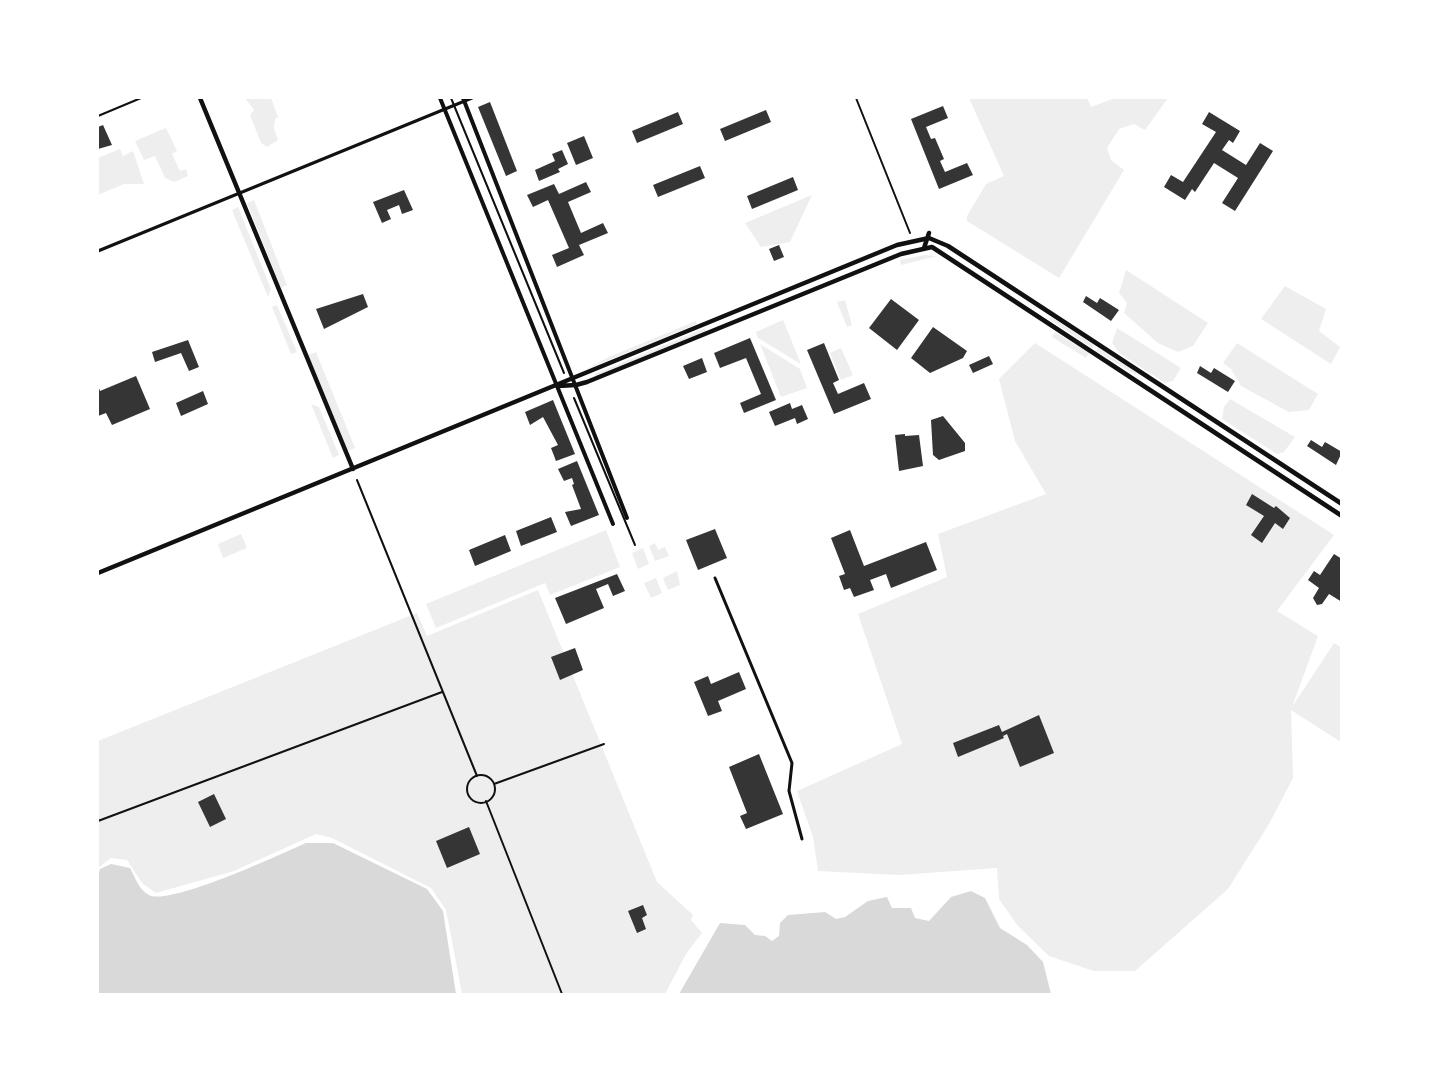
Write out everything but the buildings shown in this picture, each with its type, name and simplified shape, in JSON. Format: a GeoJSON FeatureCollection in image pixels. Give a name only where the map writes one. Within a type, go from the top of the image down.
{"type":"FeatureCollection","features":[{"type":"Feature","properties":{"kind":"main road"},"geometry":{"type":"LineString","coordinates":[[200,98],[352,469]]}},
{"type":"Feature","properties":{"kind":"main road"},"geometry":{"type":"LineString","coordinates":[[98,573],[897,245],[929,236],[948,246],[1341,504]]}},
{"type":"Feature","properties":{"kind":"main road"},"geometry":{"type":"LineString","coordinates":[[924,248],[929,236]]}},
{"type":"Feature","properties":{"kind":"main road"},"geometry":{"type":"LineString","coordinates":[[897,245],[901,254]]}},
{"type":"Feature","properties":{"kind":"main road"},"geometry":{"type":"LineString","coordinates":[[555,386],[576,386],[901,254],[932,247],[1341,516]]}},
{"type":"Feature","properties":{"kind":"main road"},"geometry":{"type":"LineString","coordinates":[[1046,323],[1051,314]]}},
{"type":"Feature","properties":{"kind":"street"},"geometry":{"type":"LineString","coordinates":[[98,116],[141,98]]}},
{"type":"Feature","properties":{"kind":"street"},"geometry":{"type":"LineString","coordinates":[[440,98],[555,386],[613,524]]}},
{"type":"Feature","properties":{"kind":"street"},"geometry":{"type":"LineString","coordinates":[[451,98],[564,373]]}},
{"type":"Feature","properties":{"kind":"street"},"geometry":{"type":"LineString","coordinates":[[98,251],[464,99],[472,98]]}},
{"type":"Feature","properties":{"kind":"street"},"geometry":{"type":"LineString","coordinates":[[855,98],[910,233]]}},
{"type":"Feature","properties":{"kind":"street"},"geometry":{"type":"LineString","coordinates":[[464,99],[627,518]]}},
{"type":"Feature","properties":{"kind":"street"},"geometry":{"type":"LineString","coordinates":[[574,398],[635,544]]}},
{"type":"Feature","properties":{"kind":"street"},"geometry":{"type":"LineString","coordinates":[[357,480],[477,776]]}},
{"type":"Feature","properties":{"kind":"street"},"geometry":{"type":"LineString","coordinates":[[716,578],[792,763],[789,790],[802,839]]}},
{"type":"Feature","properties":{"kind":"street"},"geometry":{"type":"LineString","coordinates":[[98,820],[442,692]]}},
{"type":"Feature","properties":{"kind":"street"},"geometry":{"type":"LineString","coordinates":[[494,784],[604,744]]}},
{"type":"Feature","properties":{"kind":"street"},"geometry":{"type":"LineString","coordinates":[[482,774],[492,779],[496,789],[491,799],[481,803],[471,799],[467,789],[471,778],[477,776],[482,774]]}},
{"type":"Feature","properties":{"kind":"street"},"geometry":{"type":"LineString","coordinates":[[486,801],[562,994]]}},
{"type":"Feature","properties":{"kind":"shaded area"},"geometry":{"type":"Polygon","coordinates":[[[245,98],[271,98],[278,117],[275,119],[274,128],[278,140],[267,147],[261,143],[250,115],[254,110],[245,98]]]}},
{"type":"Feature","properties":{"kind":"shaded area"},"geometry":{"type":"Polygon","coordinates":[[[969,98],[1087,98],[1091,107],[1115,98],[1168,98],[1145,130],[1134,124],[1119,129],[1107,148],[1111,160],[1124,170],[1059,278],[967,221],[967,216],[986,184],[1004,176],[969,98]]]}},
{"type":"Feature","properties":{"kind":"shaded area"},"geometry":{"type":"Polygon","coordinates":[[[166,128],[177,151],[172,154],[180,171],[186,169],[188,176],[174,182],[165,178],[155,156],[144,160],[135,141],[166,128]]]}},
{"type":"Feature","properties":{"kind":"shaded area"},"geometry":{"type":"Polygon","coordinates":[[[120,149],[123,156],[133,151],[144,184],[124,184],[98,195],[98,158],[120,149]]]}},
{"type":"Feature","properties":{"kind":"shaded area"},"geometry":{"type":"Polygon","coordinates":[[[812,195],[790,242],[761,247],[745,223],[812,195]]]}},
{"type":"Feature","properties":{"kind":"shaded area"},"geometry":{"type":"Polygon","coordinates":[[[254,200],[287,285],[281,288],[247,203],[254,200]]]}},
{"type":"Feature","properties":{"kind":"shaded area"},"geometry":{"type":"Polygon","coordinates":[[[238,207],[271,289],[268,297],[232,210],[238,207]]]}},
{"type":"Feature","properties":{"kind":"shaded area"},"geometry":{"type":"Polygon","coordinates":[[[925,255],[937,256],[901,265],[900,260],[925,255]]]}},
{"type":"Feature","properties":{"kind":"shaded area"},"geometry":{"type":"Polygon","coordinates":[[[1126,270],[1208,323],[1193,346],[1178,352],[1158,343],[1124,313],[1127,303],[1119,293],[1126,270]]]}},
{"type":"Feature","properties":{"kind":"shaded area"},"geometry":{"type":"Polygon","coordinates":[[[1285,286],[1326,309],[1319,331],[1340,347],[1331,364],[1261,319],[1285,286]]]}},
{"type":"Feature","properties":{"kind":"shaded area"},"geometry":{"type":"Polygon","coordinates":[[[845,300],[852,325],[847,327],[837,302],[845,300]]]}},
{"type":"Feature","properties":{"kind":"shaded area"},"geometry":{"type":"Polygon","coordinates":[[[277,305],[297,352],[291,354],[272,307],[277,305]]]}},
{"type":"Feature","properties":{"kind":"shaded area"},"geometry":{"type":"Polygon","coordinates":[[[1051,317],[1094,345],[1092,348],[1049,319],[1051,317]]]}},
{"type":"Feature","properties":{"kind":"shaded area"},"geometry":{"type":"Polygon","coordinates":[[[783,320],[801,364],[758,338],[756,332],[783,320]]]}},
{"type":"Feature","properties":{"kind":"shaded area"},"geometry":{"type":"Polygon","coordinates":[[[696,321],[697,324],[585,370],[609,357],[696,321]]]}},
{"type":"Feature","properties":{"kind":"shaded area"},"geometry":{"type":"Polygon","coordinates":[[[705,328],[706,331],[596,377],[595,374],[705,328]]]}},
{"type":"Feature","properties":{"kind":"shaded area"},"geometry":{"type":"Polygon","coordinates":[[[1117,328],[1181,368],[1173,381],[1165,383],[1119,353],[1112,343],[1117,328]]]}},
{"type":"Feature","properties":{"kind":"shaded area"},"geometry":{"type":"Polygon","coordinates":[[[1055,332],[1089,353],[1086,358],[1052,337],[1055,332]]]}},
{"type":"Feature","properties":{"kind":"shaded area"},"geometry":{"type":"Polygon","coordinates":[[[1035,343],[1334,535],[1277,611],[1318,636],[1292,707],[1334,643],[1341,647],[1341,742],[1291,710],[1293,778],[1269,824],[1228,889],[1135,971],[1094,971],[1049,956],[1018,926],[999,899],[997,868],[899,875],[818,871],[813,837],[797,791],[902,744],[858,614],[947,577],[938,534],[1046,494],[1015,441],[999,379],[1035,343]]]}},
{"type":"Feature","properties":{"kind":"shaded area"},"geometry":{"type":"Polygon","coordinates":[[[1237,343],[1318,394],[1309,410],[1289,412],[1241,386],[1231,369],[1223,363],[1237,343]]]}},
{"type":"Feature","properties":{"kind":"shaded area"},"geometry":{"type":"Polygon","coordinates":[[[760,344],[800,369],[807,388],[781,397],[760,344]]]}},
{"type":"Feature","properties":{"kind":"shaded area"},"geometry":{"type":"Polygon","coordinates":[[[841,348],[853,375],[841,380],[830,353],[841,348]]]}},
{"type":"Feature","properties":{"kind":"shaded area"},"geometry":{"type":"Polygon","coordinates":[[[1098,348],[1137,373],[1136,375],[1096,351],[1098,348]]]}},
{"type":"Feature","properties":{"kind":"shaded area"},"geometry":{"type":"Polygon","coordinates":[[[316,352],[355,448],[347,451],[308,355],[316,352]]]}},
{"type":"Feature","properties":{"kind":"shaded area"},"geometry":{"type":"Polygon","coordinates":[[[1230,399],[1295,437],[1284,452],[1277,454],[1222,419],[1224,407],[1230,399]]]}},
{"type":"Feature","properties":{"kind":"shaded area"},"geometry":{"type":"Polygon","coordinates":[[[311,404],[319,407],[339,455],[333,458],[311,404]]]}},
{"type":"Feature","properties":{"kind":"shaded area"},"geometry":{"type":"Polygon","coordinates":[[[606,530],[620,567],[550,595],[545,583],[436,628],[426,604],[606,530]]]}},
{"type":"Feature","properties":{"kind":"shaded area"},"geometry":{"type":"Polygon","coordinates":[[[241,534],[247,548],[223,558],[218,544],[241,534]]]}},
{"type":"Feature","properties":{"kind":"shaded area"},"geometry":{"type":"Polygon","coordinates":[[[655,543],[658,550],[665,547],[669,556],[655,561],[649,546],[655,543]]]}},
{"type":"Feature","properties":{"kind":"shaded area"},"geometry":{"type":"Polygon","coordinates":[[[643,548],[649,564],[638,569],[632,553],[643,548]]]}},
{"type":"Feature","properties":{"kind":"shaded area"},"geometry":{"type":"Polygon","coordinates":[[[677,571],[680,585],[668,590],[663,578],[677,571]]]}},
{"type":"Feature","properties":{"kind":"shaded area"},"geometry":{"type":"Polygon","coordinates":[[[656,578],[662,593],[651,598],[644,583],[656,578]]]}},
{"type":"Feature","properties":{"kind":"shaded area"},"geometry":{"type":"Polygon","coordinates":[[[538,590],[657,882],[693,915],[691,920],[702,933],[686,954],[665,994],[462,994],[446,910],[431,888],[332,838],[316,834],[234,871],[156,893],[142,883],[127,860],[111,858],[98,868],[98,741],[417,613],[427,636],[538,590]]]}},
{"type":"Feature","properties":{"kind":"shaded area"},"geometry":{"type":"Polygon","coordinates":[[[306,843],[333,843],[427,889],[443,911],[456,994],[98,994],[98,876],[100,869],[111,864],[130,868],[146,893],[161,896],[179,893],[226,877],[306,843]]]}},
{"type":"Feature","properties":{"kind":"shaded area"},"geometry":{"type":"Polygon","coordinates":[[[971,891],[985,898],[1000,928],[1027,945],[1043,962],[1051,994],[679,994],[720,923],[745,925],[755,935],[765,936],[772,941],[779,936],[780,923],[788,915],[825,912],[836,919],[845,917],[868,901],[887,897],[892,908],[911,908],[915,918],[929,921],[951,897],[971,891]]]}}]}
